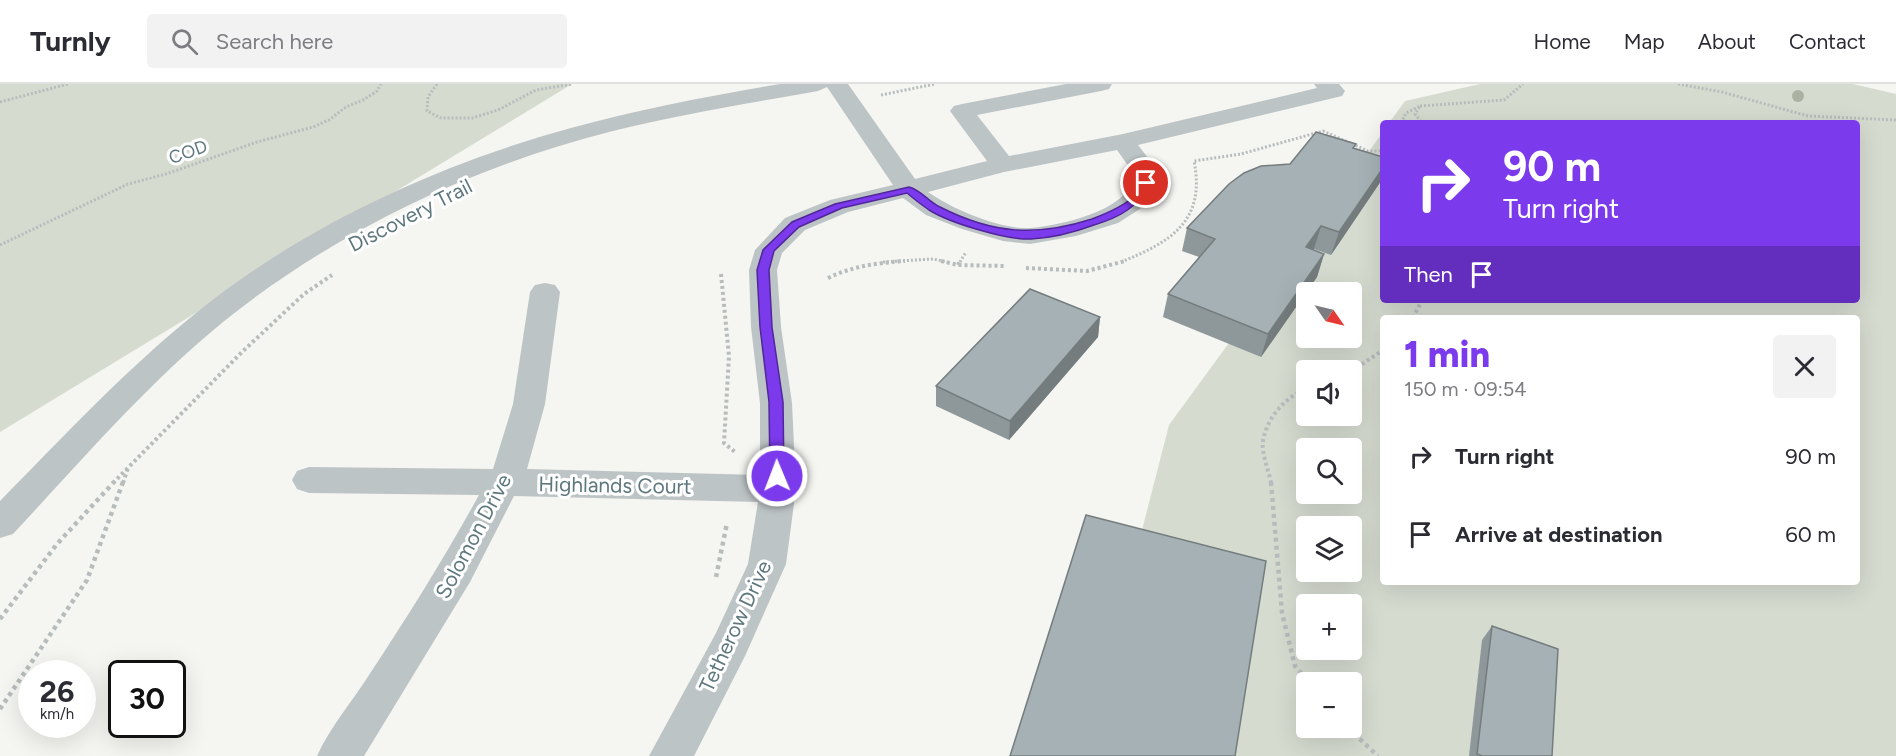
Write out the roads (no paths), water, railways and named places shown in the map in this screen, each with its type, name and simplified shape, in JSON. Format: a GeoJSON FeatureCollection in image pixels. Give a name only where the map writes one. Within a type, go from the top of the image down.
{"type":"FeatureCollection","features":[{"type":"Feature","properties":{"kind":"street"},"geometry":{"type":"LineString","coordinates":[[0,524],[168,353],[240,295],[296,257],[357,222],[415,192],[470,169],[579,133],[632,120],[818,84]]}},
{"type":"Feature","properties":{"kind":"street"},"geometry":{"type":"LineString","coordinates":[[1003,165],[962,111],[1101,84]]}},
{"type":"Feature","properties":{"kind":"street","name":"Tetherow Drive"},"geometry":{"type":"LineString","coordinates":[[671,756],[731,644],[767,564],[778,489],[776,402],[766,327],[763,270],[769,250],[795,224],[839,206],[1003,165],[1123,141],[1334,91],[1325,84]]}},
{"type":"Feature","properties":{"kind":"street"},"geometry":{"type":"LineString","coordinates":[[843,93],[909,190],[935,209],[1003,233],[1030,236],[1076,228],[1109,217],[1137,199],[1146,183],[1142,167],[1123,141]]}},
{"type":"Feature","properties":{"kind":"street","name":"Solomon Drive"},"geometry":{"type":"LineString","coordinates":[[339,756],[375,704],[457,571],[511,467],[529,404],[545,292]]}},
{"type":"Feature","properties":{"kind":"street","name":"Highlands Court"},"geometry":{"type":"LineString","coordinates":[[309,480],[654,484],[778,489]]}}]}
